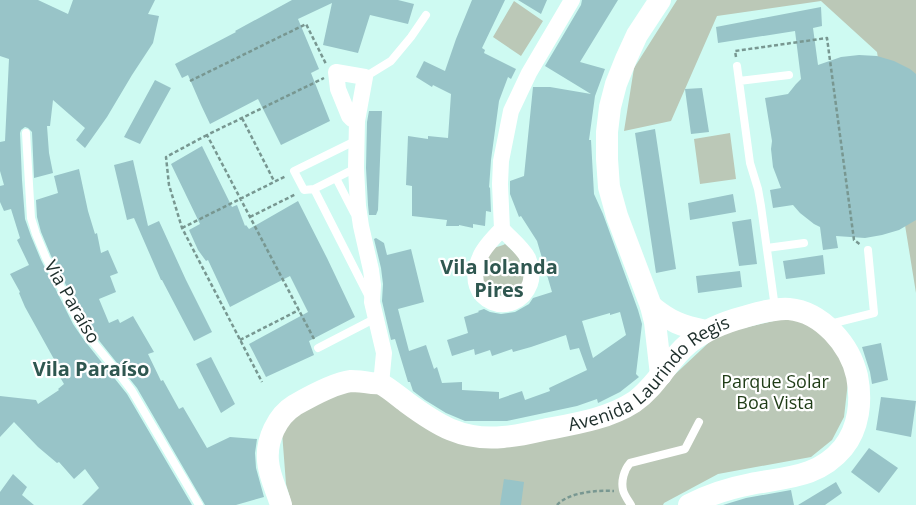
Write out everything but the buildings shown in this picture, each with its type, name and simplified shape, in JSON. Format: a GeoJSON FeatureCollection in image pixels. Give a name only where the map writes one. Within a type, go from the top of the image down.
{"type":"FeatureCollection","features":[{"type":"Feature","properties":{"kind":"street"},"geometry":{"type":"LineString","coordinates":[[502,230],[501,161],[511,111],[529,72],[572,0]]}},
{"type":"Feature","properties":{"kind":"street"},"geometry":{"type":"LineString","coordinates":[[660,0],[637,35],[616,84],[606,132],[606,159],[609,187],[617,216],[651,306],[655,322],[661,375]]}},
{"type":"Feature","properties":{"kind":"street"},"geometry":{"type":"LineString","coordinates":[[281,505],[268,462],[269,444],[282,415],[293,406],[334,386],[349,381],[381,384],[384,352],[372,302],[373,285],[358,206],[356,168],[357,120],[365,77],[336,72],[338,89],[349,116],[357,120]]}},
{"type":"Feature","properties":{"kind":"street"},"geometry":{"type":"LineString","coordinates":[[651,306],[677,324],[706,331]]}},
{"type":"Feature","properties":{"kind":"street","name":"Avenida Laurindo Regis"},"geometry":{"type":"LineString","coordinates":[[381,384],[432,421],[456,432],[477,437],[502,437],[570,425],[615,412],[634,402],[650,389],[689,343],[706,331],[736,319],[775,310],[789,309],[803,312],[826,325],[840,341],[850,357],[860,394],[854,431],[845,446],[833,459],[818,469],[800,475],[729,489],[689,505]]}},
{"type":"Feature","properties":{"kind":"lane"},"geometry":{"type":"LineString","coordinates":[[365,77],[391,61],[426,15]]}},
{"type":"Feature","properties":{"kind":"lane"},"geometry":{"type":"LineString","coordinates":[[737,66],[750,163],[758,189],[775,310]]}},
{"type":"Feature","properties":{"kind":"lane"},"geometry":{"type":"LineString","coordinates":[[739,81],[789,75]]}},
{"type":"Feature","properties":{"kind":"lane","name":"Via Paraíso"},"geometry":{"type":"LineString","coordinates":[[26,133],[31,218],[46,258],[78,321],[132,391],[199,505]]}},
{"type":"Feature","properties":{"kind":"lane"},"geometry":{"type":"LineString","coordinates":[[356,168],[314,189],[304,190],[294,172],[357,140]]}},
{"type":"Feature","properties":{"kind":"lane"},"geometry":{"type":"LineString","coordinates":[[336,178],[361,226]]}},
{"type":"Feature","properties":{"kind":"lane"},"geometry":{"type":"LineString","coordinates":[[314,189],[372,302]]}},
{"type":"Feature","properties":{"kind":"lane"},"geometry":{"type":"LineString","coordinates":[[767,248],[804,243]]}},
{"type":"Feature","properties":{"kind":"lane"},"geometry":{"type":"LineString","coordinates":[[826,325],[874,313],[868,250]]}},
{"type":"Feature","properties":{"kind":"lane"},"geometry":{"type":"LineString","coordinates":[[318,348],[376,318]]}},
{"type":"Feature","properties":{"kind":"lane"},"geometry":{"type":"LineString","coordinates":[[631,505],[623,491],[622,481],[625,468],[630,463],[685,449],[699,422]]}},
{"type":"Feature","properties":{"kind":"path"},"geometry":{"type":"LineString","coordinates":[[190,81],[306,24],[328,68],[336,72]]}},
{"type":"Feature","properties":{"kind":"path"},"geometry":{"type":"LineString","coordinates":[[737,66],[735,51],[827,38],[854,240],[868,250]]}},
{"type":"Feature","properties":{"kind":"path"},"geometry":{"type":"LineString","coordinates":[[262,382],[182,228],[169,185],[166,157],[336,72]]}},
{"type":"Feature","properties":{"kind":"path"},"geometry":{"type":"LineString","coordinates":[[242,118],[274,182]]}},
{"type":"Feature","properties":{"kind":"path"},"geometry":{"type":"LineString","coordinates":[[208,135],[318,348]]}},
{"type":"Feature","properties":{"kind":"path"},"geometry":{"type":"LineString","coordinates":[[182,228],[294,172]]}},
{"type":"Feature","properties":{"kind":"path"},"geometry":{"type":"LineString","coordinates":[[250,217],[304,190]]}},
{"type":"Feature","properties":{"kind":"path"},"geometry":{"type":"LineString","coordinates":[[240,340],[299,310]]}},
{"type":"Feature","properties":{"kind":"path"},"geometry":{"type":"LineString","coordinates":[[557,505],[568,497],[579,494],[601,490],[623,491]]}},
{"type":"Feature","properties":{"kind":"green space"},"geometry":{"type":"Polygon","coordinates":[[[677,0],[916,0],[916,293],[877,52],[821,1],[717,16],[671,121],[624,131],[634,68],[677,0]]]}},
{"type":"Feature","properties":{"kind":"green space"},"geometry":{"type":"Polygon","coordinates":[[[514,1],[543,21],[521,56],[493,37],[514,1]]]}},
{"type":"Feature","properties":{"kind":"green space"},"geometry":{"type":"Polygon","coordinates":[[[730,133],[736,179],[700,184],[694,139],[730,133]]]}},
{"type":"Feature","properties":{"kind":"green space"},"geometry":{"type":"Polygon","coordinates":[[[505,244],[518,256],[524,272],[523,284],[513,294],[496,296],[486,291],[482,268],[488,253],[505,244]]]}},
{"type":"Feature","properties":{"kind":"green space","name":"Parque Solar Boa Vista"},"geometry":{"type":"Polygon","coordinates":[[[786,318],[812,324],[834,342],[849,373],[844,417],[832,440],[811,457],[718,474],[663,505],[292,505],[286,484],[282,432],[292,414],[348,389],[378,393],[475,445],[637,410],[718,334],[786,318]]]}},
{"type":"Feature","properties":{"kind":"district","name":"Vila Iolanda Pires"},"geometry":{"type":"Point","coordinates":[499,278]}},
{"type":"Feature","properties":{"kind":"district","name":"Vila Paraíso"},"geometry":{"type":"Point","coordinates":[91,369]}}]}
